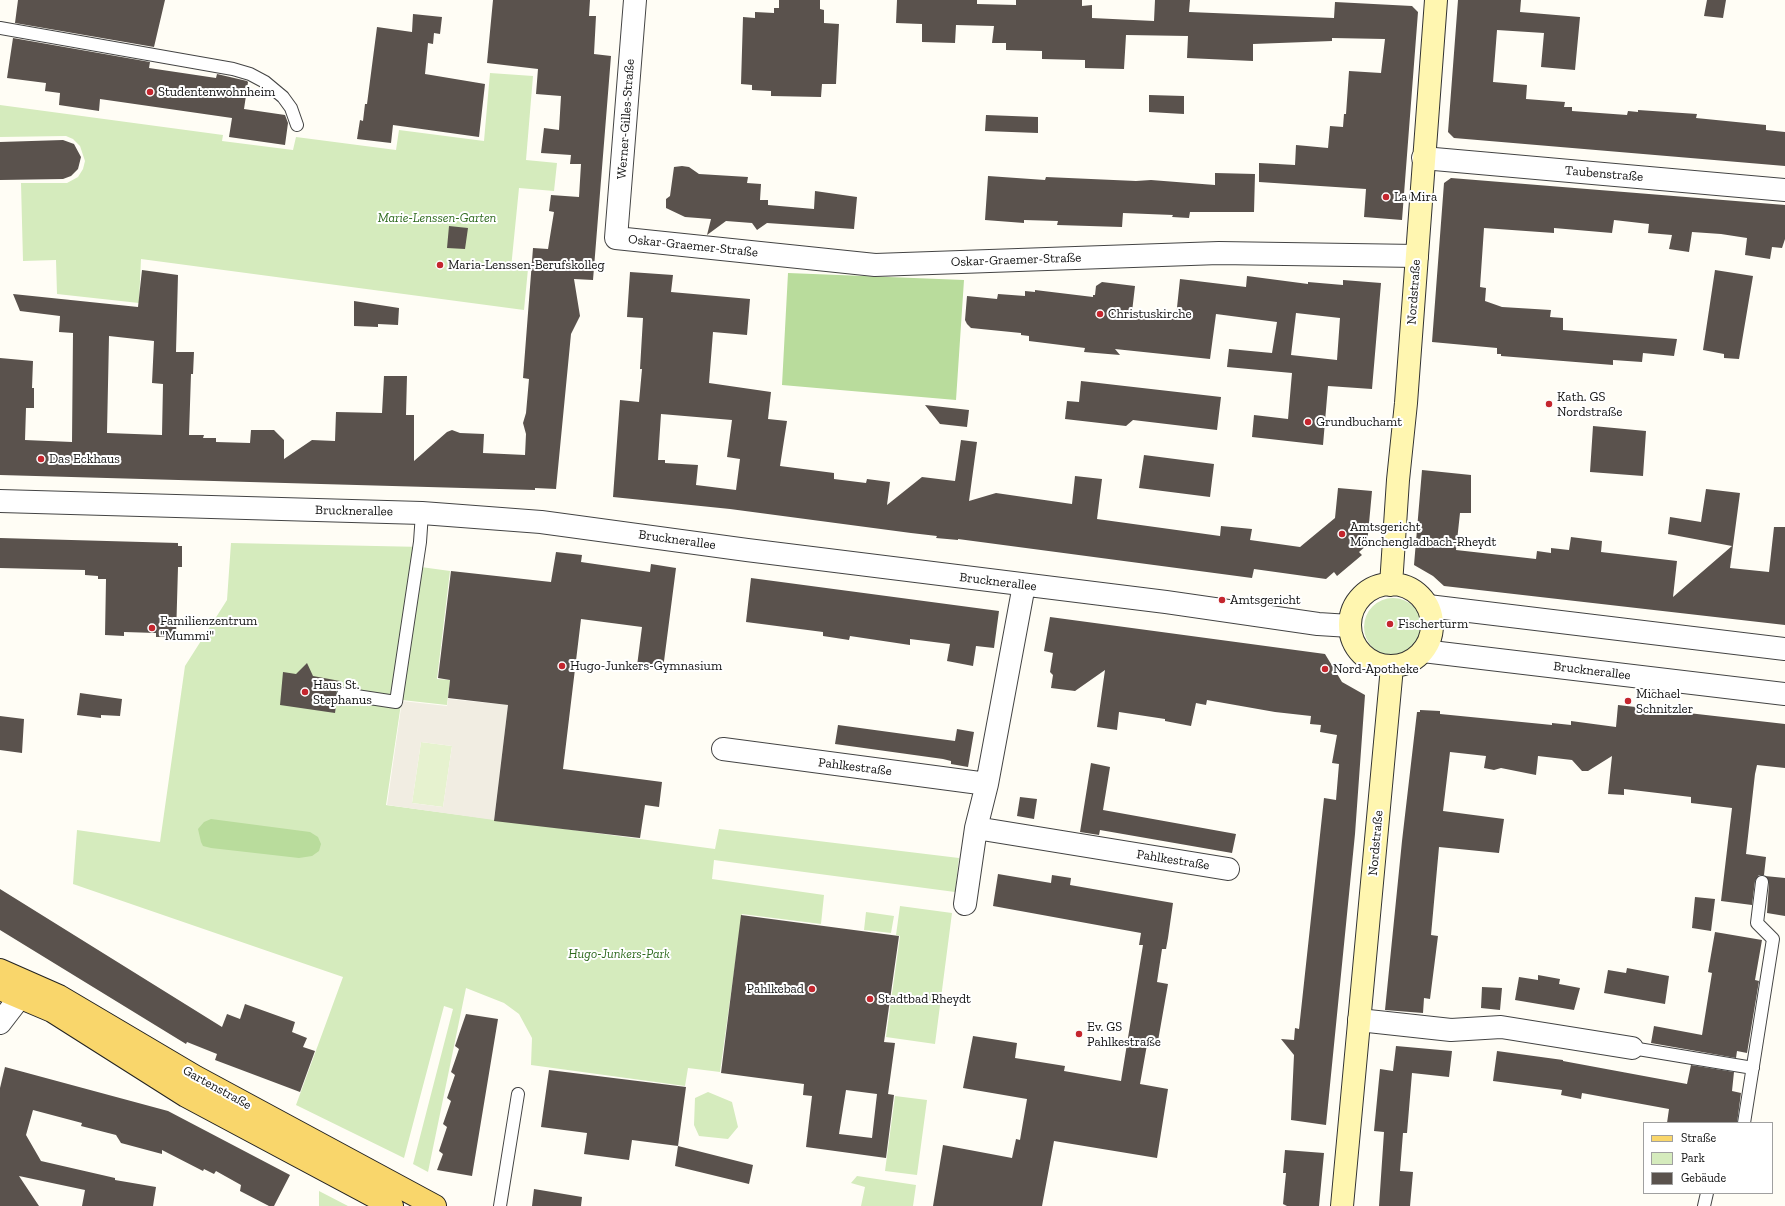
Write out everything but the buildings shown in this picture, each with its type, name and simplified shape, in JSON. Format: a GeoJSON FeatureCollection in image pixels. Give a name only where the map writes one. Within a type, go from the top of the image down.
{"type":"FeatureCollection","features":[{"type":"Feature","properties":{"kind":"main road","name":"Gartenstraße"},"geometry":{"type":"LineString","coordinates":[[0,970],[59,996],[196,1077],[435,1206]]}},
{"type":"Feature","properties":{"kind":"main road","name":"Gartenstraße"},"geometry":{"type":"LineString","coordinates":[[0,989],[52,1011],[186,1096],[392,1206]]}},
{"type":"Feature","properties":{"kind":"street","name":"Werner-Gilles-Straße"},"geometry":{"type":"LineString","coordinates":[[616,238],[635,0]]}},
{"type":"Feature","properties":{"kind":"street","name":"Nordstraße"},"geometry":{"type":"LineString","coordinates":[[1391,585],[1436,0]]}},
{"type":"Feature","properties":{"kind":"street","name":"Taubenstraße"},"geometry":{"type":"LineString","coordinates":[[1423,158],[1785,190]]}},
{"type":"Feature","properties":{"kind":"street","name":"Oskar-Graemer-Straße"},"geometry":{"type":"LineString","coordinates":[[616,238],[875,265],[1218,253],[1417,256]]}},
{"type":"Feature","properties":{"kind":"street","name":"Brucknerallee"},"geometry":{"type":"LineString","coordinates":[[0,501],[422,513],[541,522],[1166,602],[1318,624],[1350,626]]}},
{"type":"Feature","properties":{"kind":"street"},"geometry":{"type":"LineString","coordinates":[[965,904],[976,828],[987,784],[1024,585]]}},
{"type":"Feature","properties":{"kind":"street"},"geometry":{"type":"LineString","coordinates":[[1380,586],[1404,586],[1414,590],[1422,597],[1428,606],[1432,616],[1433,627],[1430,640],[1424,651],[1409,662],[1392,667],[1379,665],[1367,659],[1358,650],[1352,639],[1350,626],[1352,612],[1358,601],[1368,591],[1380,586]]}},
{"type":"Feature","properties":{"kind":"street"},"geometry":{"type":"LineString","coordinates":[[1428,606],[1785,648]]}},
{"type":"Feature","properties":{"kind":"street","name":"Brucknerallee"},"geometry":{"type":"LineString","coordinates":[[1424,651],[1785,694]]}},
{"type":"Feature","properties":{"kind":"street","name":"Nordstraße"},"geometry":{"type":"LineString","coordinates":[[1342,1206],[1392,667]]}},
{"type":"Feature","properties":{"kind":"street","name":"Pahlkestraße"},"geometry":{"type":"LineString","coordinates":[[723,749],[987,784]]}},
{"type":"Feature","properties":{"kind":"street","name":"Pahlkestraße"},"geometry":{"type":"LineString","coordinates":[[976,828],[1228,869]]}},
{"type":"Feature","properties":{"kind":"street"},"geometry":{"type":"LineString","coordinates":[[0,1023],[20,997]]}},
{"type":"Feature","properties":{"kind":"street"},"geometry":{"type":"LineString","coordinates":[[1359,1020],[1451,1030],[1500,1027],[1632,1048]]}},
{"type":"Feature","properties":{"kind":"lane"},"geometry":{"type":"LineString","coordinates":[[0,28],[233,69],[250,74],[265,82],[283,97],[291,108],[297,125]]}},
{"type":"Feature","properties":{"kind":"lane"},"geometry":{"type":"LineString","coordinates":[[343,694],[396,702],[420,542],[422,513]]}},
{"type":"Feature","properties":{"kind":"lane"},"geometry":{"type":"LineString","coordinates":[[1744,1122],[1773,939],[1757,923],[1762,882]]}},
{"type":"Feature","properties":{"kind":"lane"},"geometry":{"type":"LineString","coordinates":[[1632,1048],[1753,1068]]}},
{"type":"Feature","properties":{"kind":"lane"},"geometry":{"type":"LineString","coordinates":[[500,1206],[518,1094]]}},
{"type":"Feature","properties":{"kind":"lane"},"geometry":{"type":"LineString","coordinates":[[1704,1206],[1707,1194]]}},
{"type":"Feature","properties":{"kind":"green space","name":"Marie-Lenssen-Garten"},"geometry":{"type":"Polygon","coordinates":[[[490,73],[533,76],[526,160],[557,163],[554,191],[519,188],[511,268],[528,269],[524,310],[141,259],[139,303],[57,294],[56,260],[23,261],[21,183],[67,183],[78,177],[83,169],[85,161],[80,146],[73,139],[66,136],[0,137],[0,105],[223,135],[222,141],[293,150],[296,137],[396,150],[399,130],[484,141],[490,73]]]}},
{"type":"Feature","properties":{"kind":"green space"},"geometry":{"type":"Polygon","coordinates":[[[788,273],[964,280],[956,400],[782,385],[788,273]]]}},
{"type":"Feature","properties":{"kind":"green space","name":"Hugo-Junkers-Park"},"geometry":{"type":"Polygon","coordinates":[[[231,543],[424,547],[421,567],[450,571],[437,679],[450,680],[447,705],[402,700],[419,582],[386,805],[715,849],[719,829],[959,858],[955,892],[714,860],[712,879],[824,895],[821,924],[742,914],[720,1072],[688,1068],[685,1086],[531,1065],[532,1038],[519,1014],[504,1003],[466,988],[428,1172],[413,1164],[453,1009],[444,1006],[404,1158],[296,1105],[343,977],[73,884],[77,830],[160,842],[185,666],[227,600],[231,543]]]}},
{"type":"Feature","properties":{"kind":"green space"},"geometry":{"type":"Polygon","coordinates":[[[1387,598],[1399,598],[1414,606],[1422,621],[1422,633],[1414,648],[1399,656],[1387,656],[1372,648],[1364,633],[1364,621],[1372,606],[1387,598]]]}},
{"type":"Feature","properties":{"kind":"green space"},"geometry":{"type":"Polygon","coordinates":[[[421,742],[452,746],[443,807],[412,803],[421,742]]]}},
{"type":"Feature","properties":{"kind":"green space"},"geometry":{"type":"Polygon","coordinates":[[[211,819],[310,832],[318,837],[321,844],[319,851],[312,856],[299,858],[211,848],[203,846],[198,829],[204,822],[211,819]]]}},
{"type":"Feature","properties":{"kind":"green space"},"geometry":{"type":"Polygon","coordinates":[[[900,906],[952,913],[935,1044],[886,1037],[900,936],[896,935],[900,906]]]}},
{"type":"Feature","properties":{"kind":"green space"},"geometry":{"type":"Polygon","coordinates":[[[866,912],[894,916],[891,933],[864,930],[866,912]]]}},
{"type":"Feature","properties":{"kind":"green space"},"geometry":{"type":"Polygon","coordinates":[[[708,1092],[732,1102],[738,1127],[728,1139],[699,1136],[694,1125],[695,1098],[708,1092]]]}},
{"type":"Feature","properties":{"kind":"green space"},"geometry":{"type":"Polygon","coordinates":[[[895,1096],[927,1100],[917,1175],[885,1171],[895,1096]]]}},
{"type":"Feature","properties":{"kind":"green space"},"geometry":{"type":"Polygon","coordinates":[[[857,1176],[916,1185],[913,1206],[861,1206],[865,1187],[851,1183],[857,1176]]]}},
{"type":"Feature","properties":{"kind":"green space"},"geometry":{"type":"Polygon","coordinates":[[[319,1191],[348,1206],[319,1206],[319,1191]]]}},
{"type":"Feature","properties":{"kind":"shaded area"},"geometry":{"type":"Polygon","coordinates":[[[448,699],[508,705],[494,820],[387,805],[402,701],[447,706],[448,699]],[[421,742],[412,803],[443,807],[452,746],[421,742]]]}},
{"type":"Feature","properties":{"kind":"place","name":"Studentenwohnheim"},"geometry":{"type":"Point","coordinates":[150,92]}},
{"type":"Feature","properties":{"kind":"place","name":"La Mira"},"geometry":{"type":"Point","coordinates":[1386,197]}},
{"type":"Feature","properties":{"kind":"place","name":"Maria-Lenssen-Berufskolleg"},"geometry":{"type":"Point","coordinates":[440,265]}},
{"type":"Feature","properties":{"kind":"place","name":"Christuskirche"},"geometry":{"type":"Point","coordinates":[1100,314]}},
{"type":"Feature","properties":{"kind":"place","name":"Kath. GS Nordstraße"},"geometry":{"type":"Point","coordinates":[1549,404]}},
{"type":"Feature","properties":{"kind":"place","name":"Grundbuchamt"},"geometry":{"type":"Point","coordinates":[1308,422]}},
{"type":"Feature","properties":{"kind":"place","name":"Das Eckhaus"},"geometry":{"type":"Point","coordinates":[41,459]}},
{"type":"Feature","properties":{"kind":"place","name":"Amtsgericht Mönchengladbach-Rheydt"},"geometry":{"type":"Point","coordinates":[1342,534]}},
{"type":"Feature","properties":{"kind":"place","name":"Amtsgericht"},"geometry":{"type":"Point","coordinates":[1222,600]}},
{"type":"Feature","properties":{"kind":"place","name":"Fischerturm"},"geometry":{"type":"Point","coordinates":[1390,624]}},
{"type":"Feature","properties":{"kind":"place","name":"Familienzentrum \"Mummi\""},"geometry":{"type":"Point","coordinates":[152,628]}},
{"type":"Feature","properties":{"kind":"place","name":"Hugo-Junkers-Gymnasium"},"geometry":{"type":"Point","coordinates":[562,666]}},
{"type":"Feature","properties":{"kind":"place","name":"Nord-Apotheke"},"geometry":{"type":"Point","coordinates":[1325,669]}},
{"type":"Feature","properties":{"kind":"place","name":"Haus St. Stephanus"},"geometry":{"type":"Point","coordinates":[305,692]}},
{"type":"Feature","properties":{"kind":"place","name":"Michael Schnitzler"},"geometry":{"type":"Point","coordinates":[1628,701]}},
{"type":"Feature","properties":{"kind":"place","name":"Pahlkebad"},"geometry":{"type":"Point","coordinates":[812,989]}},
{"type":"Feature","properties":{"kind":"place","name":"Stadtbad Rheydt"},"geometry":{"type":"Point","coordinates":[870,999]}},
{"type":"Feature","properties":{"kind":"place","name":"Ev. GS Pahlkestraße"},"geometry":{"type":"Point","coordinates":[1079,1034]}}]}
